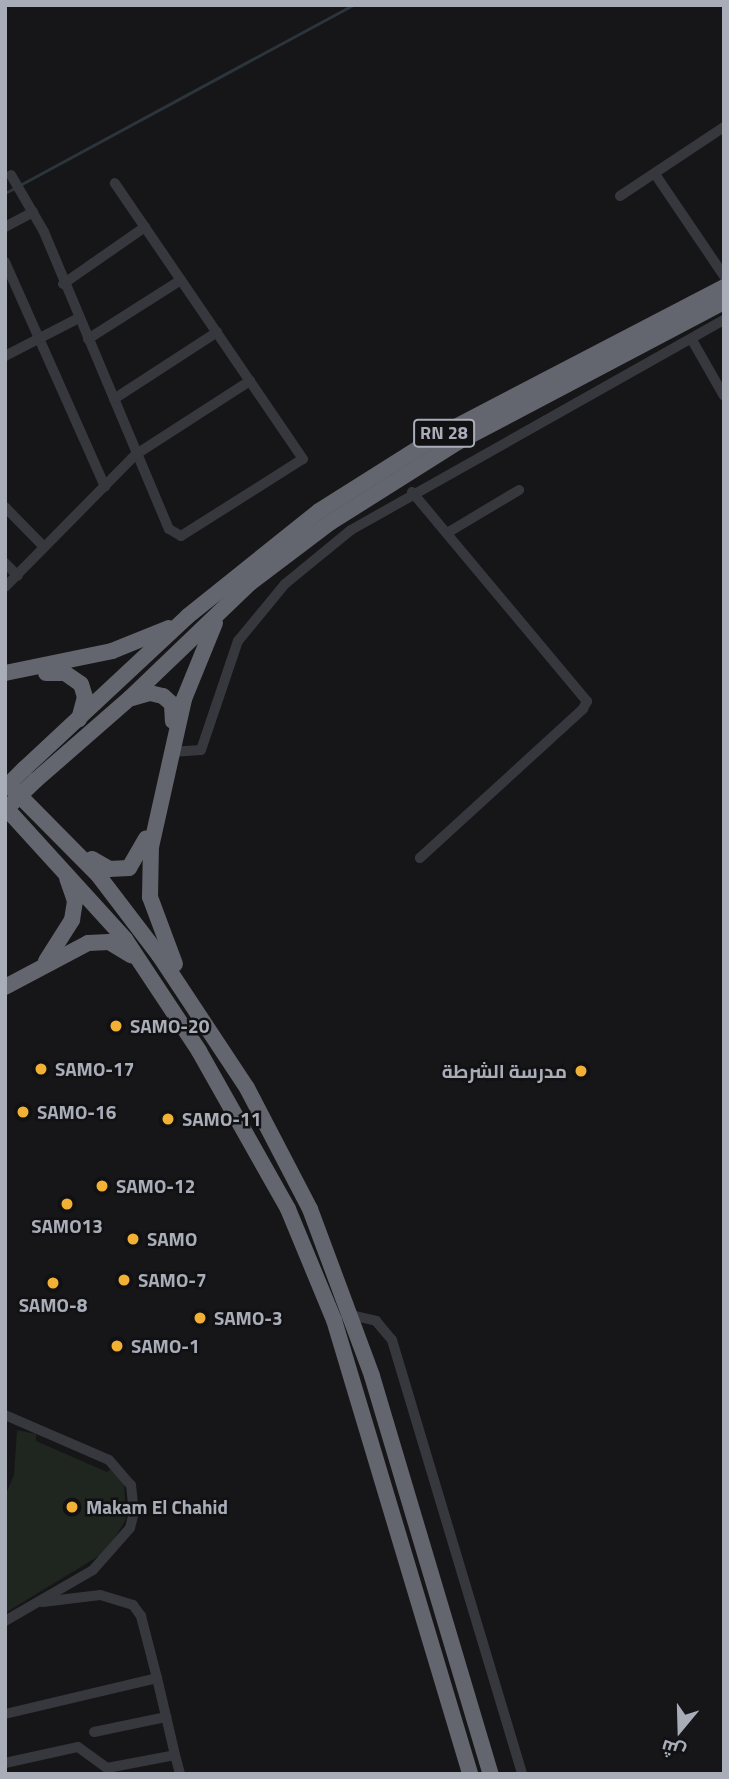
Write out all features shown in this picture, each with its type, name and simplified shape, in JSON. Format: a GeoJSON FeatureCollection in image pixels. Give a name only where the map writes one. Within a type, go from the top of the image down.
{"type":"FeatureCollection","features":[{"type":"Feature","properties":{"kind":"highway","name":"RN 28"},"geometry":{"type":"LineString","coordinates":[[5,788],[188,616],[278,542],[371,475],[724,287]]}},
{"type":"Feature","properties":{"kind":"highway","name":"RN 28"},"geometry":{"type":"LineString","coordinates":[[230,601],[279,560],[383,486],[724,302]]}},
{"type":"Feature","properties":{"kind":"highway"},"geometry":{"type":"LineString","coordinates":[[230,601],[130,698],[5,809],[60,863],[139,961],[269,1171],[315,1273],[341,1345],[470,1774]]}},
{"type":"Feature","properties":{"kind":"highway"},"geometry":{"type":"LineString","coordinates":[[194,1007],[165,944],[148,882],[156,816],[195,666],[207,635],[230,601]]}},
{"type":"Feature","properties":{"kind":"highway"},"geometry":{"type":"LineString","coordinates":[[5,675],[123,648],[155,636],[188,616]]}},
{"type":"Feature","properties":{"kind":"highway"},"geometry":{"type":"LineString","coordinates":[[5,675],[54,672],[75,678],[85,697],[78,722]]}},
{"type":"Feature","properties":{"kind":"highway"},"geometry":{"type":"LineString","coordinates":[[57,833],[109,869],[129,869],[139,857],[174,710],[167,698],[155,693],[130,698]]}},
{"type":"Feature","properties":{"kind":"highway"},"geometry":{"type":"LineString","coordinates":[[5,781],[98,874],[194,1007],[247,1088],[295,1178],[351,1315],[413,1506],[491,1774]]}},
{"type":"Feature","properties":{"kind":"highway"},"geometry":{"type":"LineString","coordinates":[[43,965],[66,933],[74,910],[74,893],[60,863]]}},
{"type":"Feature","properties":{"kind":"highway"},"geometry":{"type":"LineString","coordinates":[[5,987],[43,965],[98,941],[119,946],[139,961]]}},
{"type":"Feature","properties":{"kind":"street"},"geometry":{"type":"LineString","coordinates":[[620,196],[724,127]]}},
{"type":"Feature","properties":{"kind":"street"},"geometry":{"type":"LineString","coordinates":[[655,174],[724,276]]}},
{"type":"Feature","properties":{"kind":"street"},"geometry":{"type":"LineString","coordinates":[[11,175],[33,212],[114,399],[135,455],[175,536],[303,459],[115,183]]}},
{"type":"Feature","properties":{"kind":"street"},"geometry":{"type":"LineString","coordinates":[[5,227],[33,212]]}},
{"type":"Feature","properties":{"kind":"street"},"geometry":{"type":"LineString","coordinates":[[63,284],[145,227]]}},
{"type":"Feature","properties":{"kind":"street"},"geometry":{"type":"LineString","coordinates":[[5,262],[41,337],[105,487]]}},
{"type":"Feature","properties":{"kind":"street"},"geometry":{"type":"LineString","coordinates":[[88,339],[181,280]]}},
{"type":"Feature","properties":{"kind":"street"},"geometry":{"type":"LineString","coordinates":[[5,356],[79,318]]}},
{"type":"Feature","properties":{"kind":"street"},"geometry":{"type":"LineString","coordinates":[[171,752],[201,750],[238,641],[285,584],[351,530],[412,492],[724,320]]}},
{"type":"Feature","properties":{"kind":"street"},"geometry":{"type":"LineString","coordinates":[[114,399],[217,332]]}},
{"type":"Feature","properties":{"kind":"street"},"geometry":{"type":"LineString","coordinates":[[692,340],[724,396]]}},
{"type":"Feature","properties":{"kind":"street"},"geometry":{"type":"LineString","coordinates":[[5,587],[135,455],[250,381]]}},
{"type":"Feature","properties":{"kind":"street"},"geometry":{"type":"LineString","coordinates":[[447,533],[519,490]]}},
{"type":"Feature","properties":{"kind":"street"},"geometry":{"type":"LineString","coordinates":[[412,492],[587,701],[583,709],[420,858]]}},
{"type":"Feature","properties":{"kind":"street"},"geometry":{"type":"LineString","coordinates":[[5,507],[44,547]]}},
{"type":"Feature","properties":{"kind":"street"},"geometry":{"type":"LineString","coordinates":[[5,563],[18,576]]}},
{"type":"Feature","properties":{"kind":"street"},"geometry":{"type":"LineString","coordinates":[[351,1315],[376,1321],[392,1340],[522,1774]]}},
{"type":"Feature","properties":{"kind":"street"},"geometry":{"type":"LineString","coordinates":[[5,1415],[109,1460],[134,1495],[130,1528],[93,1570],[5,1621]]}},
{"type":"Feature","properties":{"kind":"street"},"geometry":{"type":"LineString","coordinates":[[37,1603],[100,1595],[133,1605],[141,1616],[180,1774]]}},
{"type":"Feature","properties":{"kind":"street"},"geometry":{"type":"LineString","coordinates":[[5,1714],[157,1678]]}},
{"type":"Feature","properties":{"kind":"street"},"geometry":{"type":"LineString","coordinates":[[94,1732],[166,1717]]}},
{"type":"Feature","properties":{"kind":"street"},"geometry":{"type":"LineString","coordinates":[[5,1763],[78,1747],[107,1768],[175,1755]]}},
{"type":"Feature","properties":{"kind":"shaded area"},"geometry":{"type":"Polygon","coordinates":[[[17,1430],[36,1434],[36,1441],[107,1472],[113,1467],[124,1484],[126,1519],[107,1551],[5,1613],[5,1496],[14,1475],[17,1430]]]}},
{"type":"Feature","properties":{"kind":"waterway"},"geometry":{"type":"LineString","coordinates":[[20,185],[353,5]]}},
{"type":"Feature","properties":{"kind":"waterway"},"geometry":{"type":"LineString","coordinates":[[5,193],[15,188]]}},
{"type":"Feature","properties":{"kind":"place","name":"SAMO-20"},"geometry":{"type":"Point","coordinates":[116,1026]}},
{"type":"Feature","properties":{"kind":"place","name":"SAMO-17"},"geometry":{"type":"Point","coordinates":[41,1069]}},
{"type":"Feature","properties":{"kind":"place","name":"مدرسة الشرطة"},"geometry":{"type":"Point","coordinates":[581,1071]}},
{"type":"Feature","properties":{"kind":"place","name":"SAMO-16"},"geometry":{"type":"Point","coordinates":[23,1112]}},
{"type":"Feature","properties":{"kind":"place","name":"SAMO-11"},"geometry":{"type":"Point","coordinates":[168,1119]}},
{"type":"Feature","properties":{"kind":"place","name":"SAMO-12"},"geometry":{"type":"Point","coordinates":[102,1186]}},
{"type":"Feature","properties":{"kind":"place","name":"SAMO13"},"geometry":{"type":"Point","coordinates":[67,1204]}},
{"type":"Feature","properties":{"kind":"place","name":"SAMO"},"geometry":{"type":"Point","coordinates":[133,1239]}},
{"type":"Feature","properties":{"kind":"place","name":"SAMO-7"},"geometry":{"type":"Point","coordinates":[124,1280]}},
{"type":"Feature","properties":{"kind":"place","name":"SAMO-8"},"geometry":{"type":"Point","coordinates":[53,1283]}},
{"type":"Feature","properties":{"kind":"place","name":"SAMO-3"},"geometry":{"type":"Point","coordinates":[200,1318]}},
{"type":"Feature","properties":{"kind":"place","name":"SAMO-1"},"geometry":{"type":"Point","coordinates":[117,1346]}},
{"type":"Feature","properties":{"kind":"place","name":"Makam El Chahid"},"geometry":{"type":"Point","coordinates":[72,1507]}}]}
